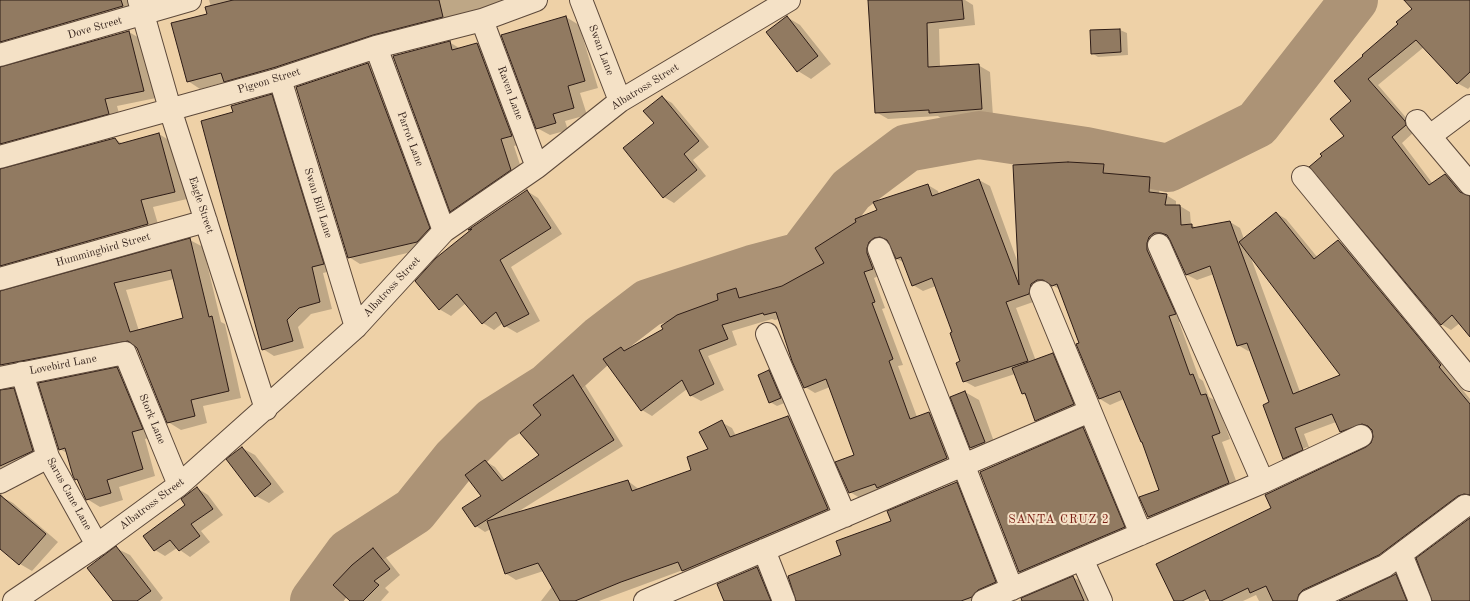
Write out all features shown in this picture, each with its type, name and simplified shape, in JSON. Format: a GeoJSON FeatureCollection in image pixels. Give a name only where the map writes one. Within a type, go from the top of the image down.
{"type":"FeatureCollection","features":[{"type":"Feature","properties":{"kind":"street","name":"Dove Street"},"geometry":{"type":"LineString","coordinates":[[0,55],[142,7],[190,0]]}},
{"type":"Feature","properties":{"kind":"street","name":"Pigeon Street"},"geometry":{"type":"LineString","coordinates":[[0,157],[280,79],[376,47],[482,20],[536,0]]}},
{"type":"Feature","properties":{"kind":"street","name":"Swan Lane"},"geometry":{"type":"LineString","coordinates":[[581,0],[620,101]]}},
{"type":"Feature","properties":{"kind":"street","name":"Albatross Street"},"geometry":{"type":"LineString","coordinates":[[14,601],[97,545],[179,485],[266,409],[356,327],[444,231],[537,167],[620,101],[782,2]]}},
{"type":"Feature","properties":{"kind":"street","name":"Eagle Street"},"geometry":{"type":"LineString","coordinates":[[142,7],[170,109],[266,409]]}},
{"type":"Feature","properties":{"kind":"street","name":"Raven Lane"},"geometry":{"type":"LineString","coordinates":[[482,20],[537,167]]}},
{"type":"Feature","properties":{"kind":"street","name":"Parrot Lane"},"geometry":{"type":"LineString","coordinates":[[376,47],[444,231]]}},
{"type":"Feature","properties":{"kind":"street","name":"Swan Bill Lane"},"geometry":{"type":"LineString","coordinates":[[280,79],[356,327]]}},
{"type":"Feature","properties":{"kind":"street"},"geometry":{"type":"LineString","coordinates":[[1470,106],[1424,129],[1470,184]]}},
{"type":"Feature","properties":{"kind":"street"},"geometry":{"type":"LineString","coordinates":[[1303,177],[1470,380]]}},
{"type":"Feature","properties":{"kind":"street","name":"Hummingbird Street"},"geometry":{"type":"LineString","coordinates":[[0,279],[206,221]]}},
{"type":"Feature","properties":{"kind":"street"},"geometry":{"type":"LineString","coordinates":[[1159,245],[1263,482]]}},
{"type":"Feature","properties":{"kind":"street"},"geometry":{"type":"LineString","coordinates":[[879,249],[1012,589]]}},
{"type":"Feature","properties":{"kind":"street"},"geometry":{"type":"LineString","coordinates":[[1041,292],[1141,534]]}},
{"type":"Feature","properties":{"kind":"street"},"geometry":{"type":"LineString","coordinates":[[768,334],[845,516]]}},
{"type":"Feature","properties":{"kind":"street","name":"Lovebird Lane"},"geometry":{"type":"LineString","coordinates":[[0,378],[125,353]]}},
{"type":"Feature","properties":{"kind":"street","name":"Stork Lane"},"geometry":{"type":"LineString","coordinates":[[125,353],[179,485]]}},
{"type":"Feature","properties":{"kind":"street","name":"Sarus Cane Lane"},"geometry":{"type":"LineString","coordinates":[[22,373],[48,457],[97,545]]}},
{"type":"Feature","properties":{"kind":"street"},"geometry":{"type":"LineString","coordinates":[[645,601],[1090,411]]}},
{"type":"Feature","properties":{"kind":"street"},"geometry":{"type":"LineString","coordinates":[[983,601],[1263,482],[1361,436]]}},
{"type":"Feature","properties":{"kind":"street"},"geometry":{"type":"LineString","coordinates":[[0,482],[48,457]]}},
{"type":"Feature","properties":{"kind":"street"},"geometry":{"type":"LineString","coordinates":[[1309,601],[1385,566],[1466,506]]}},
{"type":"Feature","properties":{"kind":"street"},"geometry":{"type":"LineString","coordinates":[[764,550],[784,601]]}},
{"type":"Feature","properties":{"kind":"street"},"geometry":{"type":"LineString","coordinates":[[1401,554],[1420,601]]}},
{"type":"Feature","properties":{"kind":"street"},"geometry":{"type":"LineString","coordinates":[[1082,559],[1101,601]]}},
{"type":"Feature","properties":{"kind":"building"},"geometry":{"type":"Polygon","coordinates":[[[0,0],[121,0],[123,6],[0,42],[0,0]]]}},
{"type":"Feature","properties":{"kind":"building"},"geometry":{"type":"Polygon","coordinates":[[[233,0],[439,0],[443,17],[373,35],[276,67],[224,82],[221,73],[187,82],[171,23],[207,14],[205,7],[233,0]]]}},
{"type":"Feature","properties":{"kind":"building"},"geometry":{"type":"Polygon","coordinates":[[[868,0],[962,0],[964,19],[927,23],[928,67],[979,64],[982,109],[929,113],[929,110],[875,113],[868,0]]]}},
{"type":"Feature","properties":{"kind":"building"},"geometry":{"type":"Polygon","coordinates":[[[1404,0],[1470,0],[1470,72],[1457,84],[1416,40],[1368,79],[1405,121],[1406,125],[1392,137],[1429,185],[1445,174],[1460,192],[1470,196],[1470,337],[1452,315],[1441,325],[1309,167],[1322,156],[1320,154],[1344,136],[1330,119],[1351,101],[1334,81],[1398,24],[1396,22],[1412,9],[1404,0]]]}},
{"type":"Feature","properties":{"kind":"building"},"geometry":{"type":"Polygon","coordinates":[[[566,16],[585,81],[568,86],[574,108],[553,114],[556,123],[536,129],[501,35],[566,16]]]}},
{"type":"Feature","properties":{"kind":"building"},"geometry":{"type":"Polygon","coordinates":[[[787,16],[818,56],[797,72],[766,32],[787,16]]]}},
{"type":"Feature","properties":{"kind":"building"},"geometry":{"type":"Polygon","coordinates":[[[1120,29],[1121,52],[1091,54],[1090,30],[1120,29]]]}},
{"type":"Feature","properties":{"kind":"building"},"geometry":{"type":"Polygon","coordinates":[[[129,31],[144,91],[105,99],[109,114],[0,144],[0,67],[129,31]]]}},
{"type":"Feature","properties":{"kind":"building"},"geometry":{"type":"Polygon","coordinates":[[[450,41],[452,50],[477,43],[512,136],[501,139],[511,170],[450,212],[393,56],[450,41]]]}},
{"type":"Feature","properties":{"kind":"building"},"geometry":{"type":"Polygon","coordinates":[[[368,63],[430,228],[417,242],[348,258],[296,87],[368,63]]]}},
{"type":"Feature","properties":{"kind":"building"},"geometry":{"type":"Polygon","coordinates":[[[272,94],[324,264],[312,267],[320,302],[299,308],[287,320],[293,341],[262,350],[201,121],[233,112],[231,106],[272,94]]]}},
{"type":"Feature","properties":{"kind":"building"},"geometry":{"type":"Polygon","coordinates":[[[662,96],[699,141],[684,154],[697,170],[663,198],[623,148],[654,123],[643,111],[662,96]]]}},
{"type":"Feature","properties":{"kind":"building"},"geometry":{"type":"Polygon","coordinates":[[[159,133],[175,192],[141,200],[148,224],[0,266],[0,169],[115,138],[119,144],[159,133]]]}},
{"type":"Feature","properties":{"kind":"building"},"geometry":{"type":"Polygon","coordinates":[[[1068,162],[1104,164],[1103,173],[1150,177],[1149,192],[1167,194],[1165,205],[1180,205],[1181,225],[1192,224],[1192,228],[1230,221],[1293,394],[1340,375],[1239,242],[1276,212],[1314,259],[1338,240],[1421,340],[1441,365],[1439,367],[1470,404],[1470,495],[1464,494],[1458,496],[1379,555],[1303,590],[1299,594],[1297,601],[1273,601],[1266,586],[1250,593],[1248,588],[1221,601],[1210,601],[1205,590],[1182,601],[1174,601],[1156,564],[1271,508],[1265,495],[1366,447],[1371,443],[1373,437],[1372,430],[1368,426],[1362,424],[1340,432],[1332,414],[1295,428],[1303,450],[1283,459],[1263,405],[1269,402],[1247,343],[1237,346],[1210,266],[1186,275],[1170,240],[1167,235],[1161,233],[1154,233],[1149,237],[1147,250],[1176,314],[1169,316],[1190,375],[1193,374],[1201,395],[1206,394],[1220,433],[1212,436],[1229,483],[1148,517],[1139,497],[1159,490],[1142,442],[1120,391],[1099,399],[1076,344],[1079,343],[1057,284],[1052,286],[1043,280],[1037,280],[1031,284],[1029,294],[1006,302],[1028,361],[963,382],[956,363],[960,361],[950,333],[952,332],[932,278],[912,286],[901,257],[896,259],[887,240],[880,237],[874,238],[869,242],[867,253],[873,269],[864,272],[875,302],[872,303],[893,359],[889,361],[910,419],[929,412],[947,458],[877,488],[875,484],[849,493],[835,462],[854,455],[826,379],[804,388],[792,361],[776,312],[764,315],[763,313],[722,325],[728,339],[699,350],[714,384],[690,396],[682,380],[641,411],[603,359],[621,347],[624,351],[663,329],[661,326],[677,315],[718,300],[717,294],[736,288],[739,298],[782,286],[824,263],[815,248],[856,222],[855,219],[877,210],[873,202],[928,184],[932,196],[979,179],[1019,285],[1013,165],[1068,162]]]}},
{"type":"Feature","properties":{"kind":"building"},"geometry":{"type":"Polygon","coordinates":[[[527,190],[551,228],[500,260],[529,314],[504,327],[496,312],[482,324],[457,294],[439,310],[415,281],[436,258],[472,229],[468,230],[527,190]]]}},
{"type":"Feature","properties":{"kind":"building"},"geometry":{"type":"Polygon","coordinates":[[[190,238],[209,317],[212,316],[229,391],[191,400],[195,416],[167,423],[137,348],[128,341],[0,365],[0,291],[190,238]],[[171,270],[114,283],[130,332],[183,318],[171,270]]]}},
{"type":"Feature","properties":{"kind":"building"},"geometry":{"type":"Polygon","coordinates":[[[1053,353],[1074,404],[1035,421],[1025,393],[1022,394],[1012,368],[1053,353]]]}},
{"type":"Feature","properties":{"kind":"building"},"geometry":{"type":"Polygon","coordinates":[[[117,367],[143,429],[132,432],[143,469],[107,480],[111,493],[86,500],[77,479],[75,480],[73,476],[65,448],[59,450],[38,383],[117,367]]]}},
{"type":"Feature","properties":{"kind":"building"},"geometry":{"type":"Polygon","coordinates":[[[769,370],[781,398],[769,403],[758,375],[769,370]]]}},
{"type":"Feature","properties":{"kind":"building"},"geometry":{"type":"Polygon","coordinates":[[[573,375],[614,440],[475,527],[462,508],[481,496],[465,475],[485,460],[502,481],[539,455],[520,433],[541,415],[533,405],[573,375]]]}},
{"type":"Feature","properties":{"kind":"building"},"geometry":{"type":"Polygon","coordinates":[[[14,388],[33,451],[0,466],[0,390],[14,388]]]}},
{"type":"Feature","properties":{"kind":"building"},"geometry":{"type":"Polygon","coordinates":[[[965,391],[985,442],[970,448],[950,397],[965,391]]]}},
{"type":"Feature","properties":{"kind":"building"},"geometry":{"type":"Polygon","coordinates":[[[788,416],[828,509],[682,571],[678,562],[621,582],[575,601],[560,601],[538,563],[505,574],[487,521],[628,480],[632,491],[691,470],[687,457],[708,449],[699,432],[722,420],[730,437],[788,416]]]}},
{"type":"Feature","properties":{"kind":"building"},"geometry":{"type":"Polygon","coordinates":[[[1083,427],[1125,527],[1019,572],[980,472],[1083,427]]]}},
{"type":"Feature","properties":{"kind":"building"},"geometry":{"type":"Polygon","coordinates":[[[242,447],[271,484],[255,497],[226,459],[242,447]]]}},
{"type":"Feature","properties":{"kind":"building"},"geometry":{"type":"Polygon","coordinates":[[[957,482],[996,582],[978,590],[972,597],[961,601],[796,601],[788,576],[841,555],[836,541],[891,521],[887,511],[957,482]]]}},
{"type":"Feature","properties":{"kind":"building"},"geometry":{"type":"Polygon","coordinates":[[[197,487],[213,509],[191,524],[200,536],[179,551],[170,540],[154,551],[143,536],[185,505],[181,499],[197,487]]]}},
{"type":"Feature","properties":{"kind":"building"},"geometry":{"type":"Polygon","coordinates":[[[0,495],[46,534],[19,565],[0,549],[0,495]]]}},
{"type":"Feature","properties":{"kind":"building"},"geometry":{"type":"Polygon","coordinates":[[[1470,518],[1470,601],[1432,601],[1416,558],[1470,518]]]}},
{"type":"Feature","properties":{"kind":"building"},"geometry":{"type":"Polygon","coordinates":[[[116,546],[151,591],[137,601],[113,601],[87,568],[116,546]]]}},
{"type":"Feature","properties":{"kind":"building"},"geometry":{"type":"Polygon","coordinates":[[[373,548],[390,569],[374,581],[379,585],[363,601],[350,601],[333,585],[352,565],[373,548]]]}},
{"type":"Feature","properties":{"kind":"building"},"geometry":{"type":"Polygon","coordinates":[[[757,567],[771,601],[724,601],[717,584],[757,567]]]}},
{"type":"Feature","properties":{"kind":"building"},"geometry":{"type":"Polygon","coordinates":[[[1396,574],[1407,601],[1339,601],[1390,577],[1396,574]]]}},
{"type":"Feature","properties":{"kind":"building"},"geometry":{"type":"Polygon","coordinates":[[[1073,576],[1084,601],[1022,601],[1021,598],[1073,576]]]}},
{"type":"Feature","properties":{"kind":"waterway"},"geometry":{"type":"LineString","coordinates":[[314,601],[349,553],[414,511],[455,460],[494,421],[548,387],[601,339],[648,303],[752,269],[801,256],[851,190],[907,148],[979,135],[1086,151],[1168,168],[1257,124],[1354,0]]}},
{"type":"Feature","properties":{"kind":"district","name":"SANTA CRUZ 2"},"geometry":{"type":"Point","coordinates":[1059,520]}}]}
